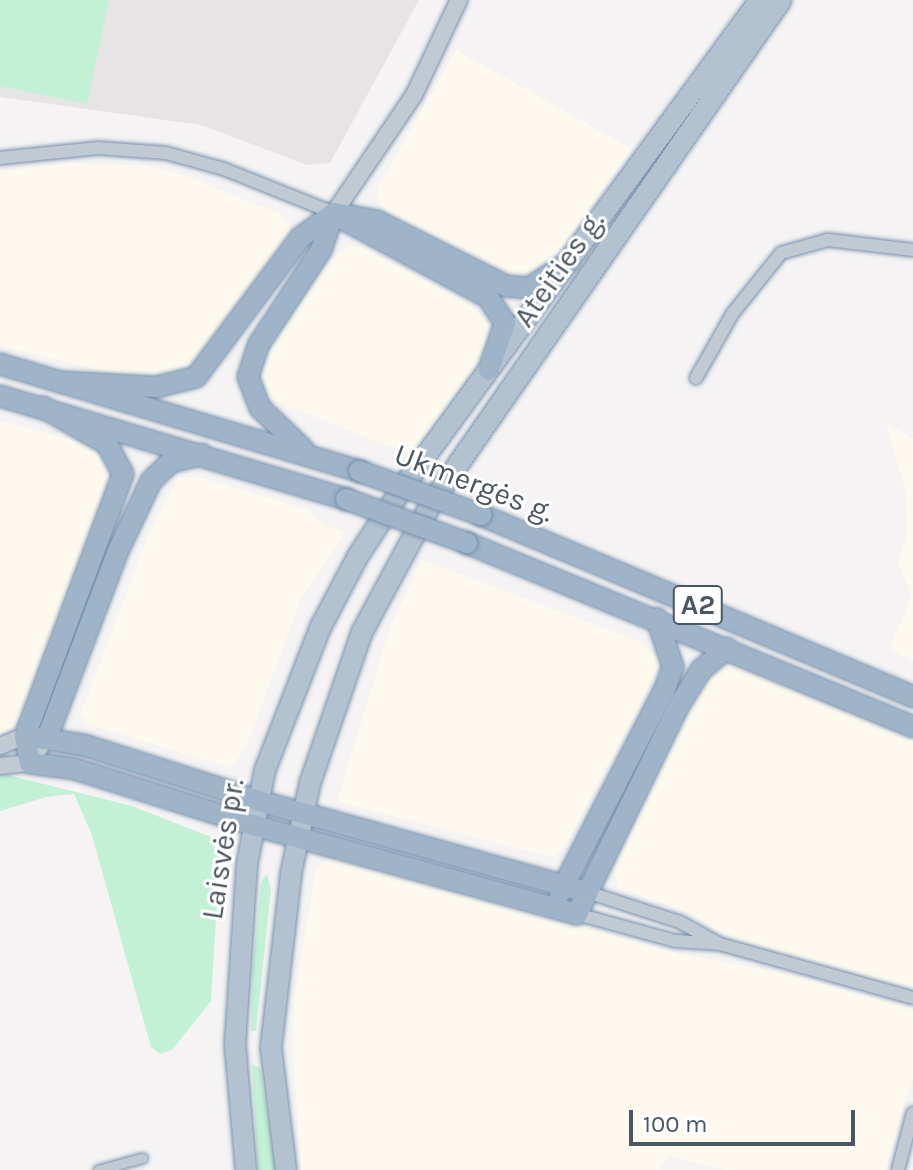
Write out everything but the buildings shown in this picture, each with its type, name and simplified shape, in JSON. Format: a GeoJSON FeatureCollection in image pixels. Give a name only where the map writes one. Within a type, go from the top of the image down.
{"type":"FeatureCollection","features":[{"type":"Feature","properties":{"kind":"highway"},"geometry":{"type":"LineString","coordinates":[[60,382],[169,387],[196,377],[300,238],[334,213],[377,221],[506,286],[529,288],[569,262]]}},
{"type":"Feature","properties":{"kind":"highway"},"geometry":{"type":"LineString","coordinates":[[334,213],[488,297],[505,323],[489,369]]}},
{"type":"Feature","properties":{"kind":"highway"},"geometry":{"type":"LineString","coordinates":[[309,454],[260,408],[248,377],[259,344],[321,250],[334,213]]}},
{"type":"Feature","properties":{"kind":"highway","name":"Ukmergės g."},"geometry":{"type":"LineString","coordinates":[[0,364],[309,454],[481,515],[913,697]]}},
{"type":"Feature","properties":{"kind":"highway","name":"Ukmergės g."},"geometry":{"type":"LineString","coordinates":[[0,396],[206,454],[346,499],[467,543],[657,619],[913,727]]}},
{"type":"Feature","properties":{"kind":"highway"},"geometry":{"type":"LineString","coordinates":[[43,407],[107,444],[123,474],[25,736],[30,763],[75,769],[253,825],[577,914],[684,696],[701,670],[727,648]]}},
{"type":"Feature","properties":{"kind":"highway"},"geometry":{"type":"LineString","coordinates":[[48,735],[117,553],[151,481],[171,462],[206,454]]}},
{"type":"Feature","properties":{"kind":"highway"},"geometry":{"type":"LineString","coordinates":[[553,908],[665,689],[673,667],[657,619]]}},
{"type":"Feature","properties":{"kind":"highway"},"geometry":{"type":"LineString","coordinates":[[25,736],[48,735],[259,801],[587,892]]}},
{"type":"Feature","properties":{"kind":"main road","name":"Ateities g."},"geometry":{"type":"LineString","coordinates":[[358,556],[489,369],[760,0]]}},
{"type":"Feature","properties":{"kind":"main road","name":"Ateities g."},"geometry":{"type":"LineString","coordinates":[[302,812],[337,696],[389,574],[440,491],[781,0]]}},
{"type":"Feature","properties":{"kind":"main road","name":"Laisvės pr."},"geometry":{"type":"LineString","coordinates":[[246,1170],[235,1045],[253,825],[291,696],[358,556]]}},
{"type":"Feature","properties":{"kind":"main road"},"geometry":{"type":"LineString","coordinates":[[286,1170],[271,1047],[302,812]]}},
{"type":"Feature","properties":{"kind":"street"},"geometry":{"type":"LineString","coordinates":[[0,158],[98,148],[166,153],[224,169],[334,213],[414,95],[459,0]]}},
{"type":"Feature","properties":{"kind":"street"},"geometry":{"type":"LineString","coordinates":[[696,378],[733,313],[781,253],[806,242],[828,240],[913,250]]}},
{"type":"Feature","properties":{"kind":"street"},"geometry":{"type":"LineString","coordinates":[[0,766],[30,763],[48,735]]}},
{"type":"Feature","properties":{"kind":"street"},"geometry":{"type":"LineString","coordinates":[[0,746],[25,736]]}},
{"type":"Feature","properties":{"kind":"street"},"geometry":{"type":"LineString","coordinates":[[587,892],[680,922],[720,944]]}},
{"type":"Feature","properties":{"kind":"street"},"geometry":{"type":"LineString","coordinates":[[577,914],[676,941],[720,944],[913,998]]}},
{"type":"Feature","properties":{"kind":"street"},"geometry":{"type":"LineString","coordinates":[[898,1170],[913,1113]]}},
{"type":"Feature","properties":{"kind":"street"},"geometry":{"type":"LineString","coordinates":[[98,1170],[142,1158]]}},
{"type":"Feature","properties":{"kind":"shaded area"},"geometry":{"type":"Polygon","coordinates":[[[0,0],[419,0],[330,163],[307,165],[201,125],[0,97],[0,0]]]}},
{"type":"Feature","properties":{"kind":"shaded area"},"geometry":{"type":"Polygon","coordinates":[[[456,50],[632,149],[545,270],[526,281],[511,281],[386,214],[378,201],[378,188],[456,50]]]}},
{"type":"Feature","properties":{"kind":"shaded area"},"geometry":{"type":"Polygon","coordinates":[[[66,163],[148,166],[183,175],[280,214],[291,227],[290,236],[192,368],[143,380],[0,346],[0,171],[66,163]]]}},
{"type":"Feature","properties":{"kind":"shaded area"},"geometry":{"type":"Polygon","coordinates":[[[348,246],[364,248],[474,307],[488,325],[486,351],[411,455],[266,397],[262,373],[273,345],[330,259],[348,246]]]}},
{"type":"Feature","properties":{"kind":"shaded area"},"geometry":{"type":"Polygon","coordinates":[[[0,421],[91,445],[107,456],[113,476],[23,717],[0,737],[0,421]]]}},
{"type":"Feature","properties":{"kind":"shaded area"},"geometry":{"type":"Polygon","coordinates":[[[886,423],[913,439],[913,661],[889,649],[912,595],[898,564],[907,535],[906,492],[886,423]]]}},
{"type":"Feature","properties":{"kind":"shaded area"},"geometry":{"type":"Polygon","coordinates":[[[178,477],[203,478],[309,510],[323,525],[345,532],[301,599],[246,747],[231,768],[88,724],[80,715],[149,534],[178,477]]]}},
{"type":"Feature","properties":{"kind":"shaded area"},"geometry":{"type":"Polygon","coordinates":[[[422,560],[641,642],[657,657],[658,665],[638,709],[563,850],[553,857],[342,803],[338,798],[391,625],[422,560]]]}},
{"type":"Feature","properties":{"kind":"shaded area"},"geometry":{"type":"Polygon","coordinates":[[[720,663],[734,664],[913,740],[913,989],[734,941],[688,912],[620,889],[614,874],[617,860],[709,670],[720,663]]]}},
{"type":"Feature","properties":{"kind":"shaded area"},"geometry":{"type":"Polygon","coordinates":[[[330,856],[677,953],[792,975],[913,1009],[913,1076],[886,1170],[725,1170],[668,1156],[659,1170],[301,1170],[292,1037],[295,993],[316,869],[330,856]]]}},
{"type":"Feature","properties":{"kind":"green space"},"geometry":{"type":"Polygon","coordinates":[[[0,0],[109,0],[87,104],[0,86],[0,0]]]}},
{"type":"Feature","properties":{"kind":"green space"},"geometry":{"type":"Polygon","coordinates":[[[0,773],[132,806],[216,839],[220,851],[211,1001],[172,1050],[160,1054],[151,1047],[92,835],[74,794],[46,797],[0,811],[0,773]]]}},
{"type":"Feature","properties":{"kind":"green space"},"geometry":{"type":"Polygon","coordinates":[[[267,874],[271,890],[256,1031],[251,1031],[253,965],[261,882],[267,874]]]}},
{"type":"Feature","properties":{"kind":"green space"},"geometry":{"type":"Polygon","coordinates":[[[252,1064],[260,1068],[276,1170],[258,1170],[252,1064]]]}}]}
